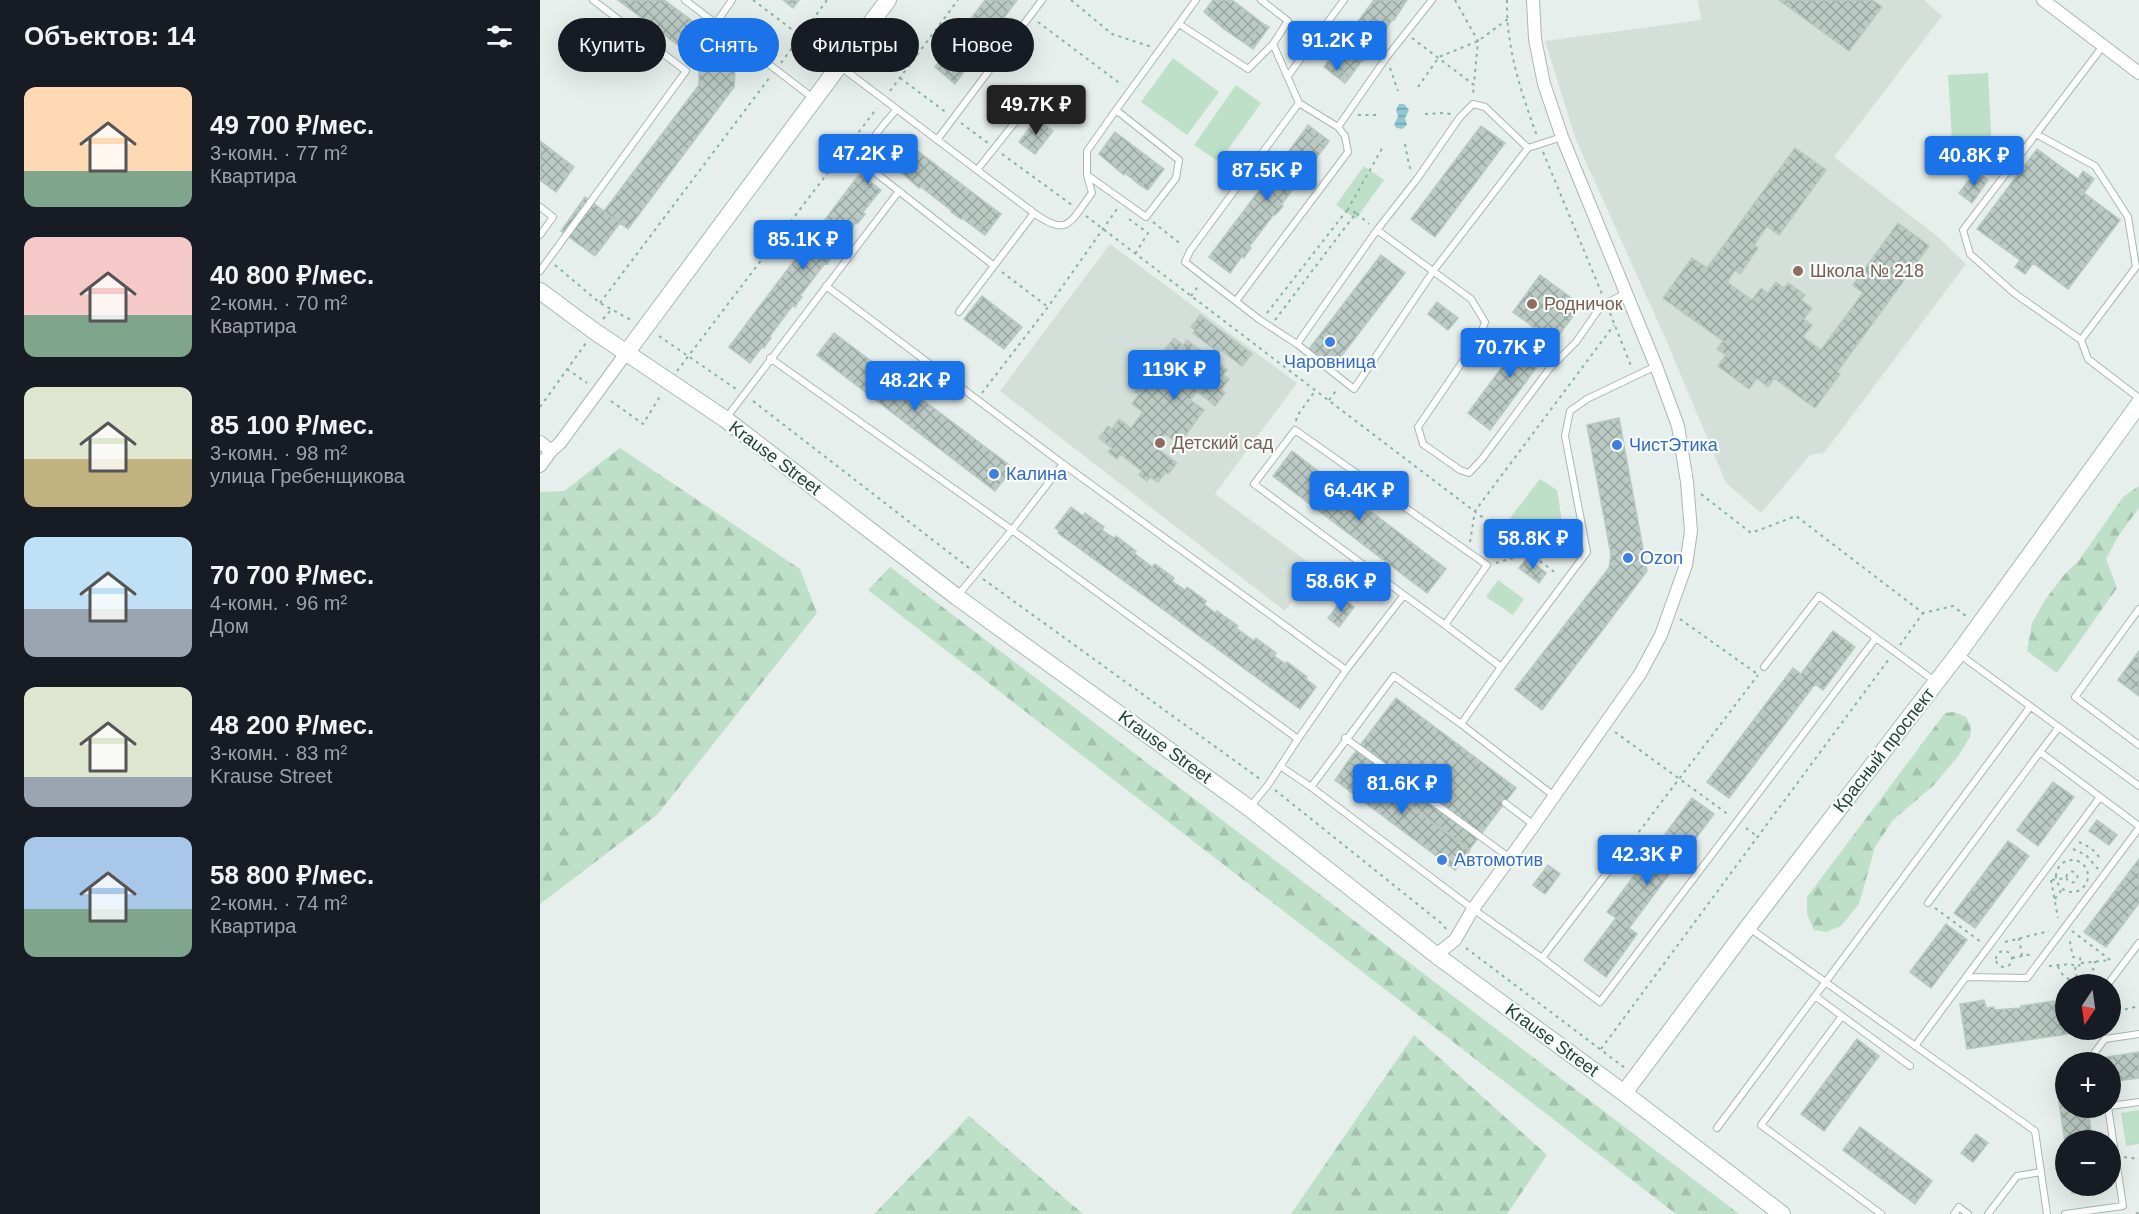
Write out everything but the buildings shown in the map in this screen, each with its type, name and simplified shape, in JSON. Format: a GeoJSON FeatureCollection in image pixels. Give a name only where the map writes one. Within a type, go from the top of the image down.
{"type":"FeatureCollection","features":[{"type":"Feature","properties":{"kind":"main road"},"geometry":{"type":"LineString","coordinates":[[875,18],[888,0]]}},
{"type":"Feature","properties":{"kind":"main road"},"geometry":{"type":"LineString","coordinates":[[627,352],[834,72]]}},
{"type":"Feature","properties":{"kind":"main road","name":"Krause Street"},"geometry":{"type":"LineString","coordinates":[[540,291],[594,331],[725,419],[957,597],[1249,808],[1436,955],[1624,1093],[1782,1214]]}},
{"type":"Feature","properties":{"kind":"main road","name":"Красный проспект"},"geometry":{"type":"LineString","coordinates":[[1624,1093],[1748,927],[1958,654],[2139,404]]}},
{"type":"Feature","properties":{"kind":"street"},"geometry":{"type":"LineString","coordinates":[[1436,955],[1455,940],[1473,909],[1640,674],[1661,635],[1670,611],[1686,565],[1691,531],[1687,483],[1678,426],[1656,366],[1562,137],[1544,84],[1535,39],[1533,0]]}},
{"type":"Feature","properties":{"kind":"street"},"geometry":{"type":"LineString","coordinates":[[2043,0],[2139,73]]}},
{"type":"Feature","properties":{"kind":"street"},"geometry":{"type":"LineString","coordinates":[[540,466],[560,443],[627,352]]}},
{"type":"Feature","properties":{"kind":"street"},"geometry":{"type":"LineString","coordinates":[[540,442],[551,451]]}},
{"type":"Feature","properties":{"kind":"lane"},"geometry":{"type":"LineString","coordinates":[[540,271],[686,71],[593,0]]}},
{"type":"Feature","properties":{"kind":"lane"},"geometry":{"type":"LineString","coordinates":[[685,0],[709,18]]}},
{"type":"Feature","properties":{"kind":"lane"},"geometry":{"type":"LineString","coordinates":[[719,18],[732,0]]}},
{"type":"Feature","properties":{"kind":"lane"},"geometry":{"type":"LineString","coordinates":[[937,140],[1042,0]]}},
{"type":"Feature","properties":{"kind":"lane"},"geometry":{"type":"LineString","coordinates":[[847,72],[1048,224],[1060,227],[1069,223],[1092,193],[1087,175],[1087,151],[1196,0]]}},
{"type":"Feature","properties":{"kind":"lane"},"geometry":{"type":"LineString","coordinates":[[1179,24],[1248,69],[1273,44],[1288,21],[1262,0]]}},
{"type":"Feature","properties":{"kind":"lane"},"geometry":{"type":"LineString","coordinates":[[1288,76],[1344,0]]}},
{"type":"Feature","properties":{"kind":"lane"},"geometry":{"type":"LineString","coordinates":[[1338,127],[1386,58],[1432,0]]}},
{"type":"Feature","properties":{"kind":"lane"},"geometry":{"type":"LineString","coordinates":[[1236,301],[1348,152],[1345,136],[1338,127],[1299,103],[1273,44]]}},
{"type":"Feature","properties":{"kind":"lane"},"geometry":{"type":"LineString","coordinates":[[2104,46],[1963,230],[1970,254],[2014,293],[2081,340],[2088,359],[2139,398]]}},
{"type":"Feature","properties":{"kind":"lane"},"geometry":{"type":"LineString","coordinates":[[779,71],[814,99]]}},
{"type":"Feature","properties":{"kind":"lane"},"geometry":{"type":"LineString","coordinates":[[1299,103],[1190,251],[1185,262],[1260,321],[1296,344],[1354,389],[1434,270],[1528,148],[1562,137]]}},
{"type":"Feature","properties":{"kind":"lane"},"geometry":{"type":"LineString","coordinates":[[1296,344],[1460,117],[1473,104],[1485,107],[1528,148]]}},
{"type":"Feature","properties":{"kind":"lane"},"geometry":{"type":"LineString","coordinates":[[896,110],[873,140],[868,156],[871,166],[884,179],[993,266]]}},
{"type":"Feature","properties":{"kind":"lane"},"geometry":{"type":"LineString","coordinates":[[1087,175],[1146,217],[1176,178],[1179,160],[1116,110]]}},
{"type":"Feature","properties":{"kind":"lane"},"geometry":{"type":"LineString","coordinates":[[977,170],[1023,112]]}},
{"type":"Feature","properties":{"kind":"lane"},"geometry":{"type":"LineString","coordinates":[[2036,134],[2095,166],[2128,217],[2136,267],[2081,340]]}},
{"type":"Feature","properties":{"kind":"lane"},"geometry":{"type":"LineString","coordinates":[[725,419],[899,191]]}},
{"type":"Feature","properties":{"kind":"lane"},"geometry":{"type":"LineString","coordinates":[[540,207],[553,217],[540,235]]}},
{"type":"Feature","properties":{"kind":"lane"},"geometry":{"type":"LineString","coordinates":[[959,312],[1034,213]]}},
{"type":"Feature","properties":{"kind":"lane"},"geometry":{"type":"LineString","coordinates":[[1377,230],[1471,298],[1485,322],[1480,336],[1418,427],[1423,444],[1460,470],[1469,473],[1550,368],[1576,342],[1601,306],[1626,293]]}},
{"type":"Feature","properties":{"kind":"lane"},"geometry":{"type":"LineString","coordinates":[[826,286],[1063,464],[1346,670]]}},
{"type":"Feature","properties":{"kind":"lane"},"geometry":{"type":"LineString","coordinates":[[770,358],[1298,738]]}},
{"type":"Feature","properties":{"kind":"lane"},"geometry":{"type":"LineString","coordinates":[[1461,724],[1587,552],[1565,436],[1570,411],[1587,399],[1656,366]]}},
{"type":"Feature","properties":{"kind":"lane"},"geometry":{"type":"LineString","coordinates":[[1445,625],[1487,565],[1295,430],[1254,484],[1404,595],[1502,667]]}},
{"type":"Feature","properties":{"kind":"lane"},"geometry":{"type":"LineString","coordinates":[[957,597],[1063,464]]}},
{"type":"Feature","properties":{"kind":"lane"},"geometry":{"type":"LineString","coordinates":[[1249,808],[1268,785],[1346,670],[1404,595]]}},
{"type":"Feature","properties":{"kind":"lane"},"geometry":{"type":"LineString","coordinates":[[1764,667],[1819,596],[1936,682]]}},
{"type":"Feature","properties":{"kind":"lane"},"geometry":{"type":"LineString","coordinates":[[2139,609],[2075,697],[2139,745]]}},
{"type":"Feature","properties":{"kind":"lane"},"geometry":{"type":"LineString","coordinates":[[1280,766],[1600,1002],[1876,638]]}},
{"type":"Feature","properties":{"kind":"lane"},"geometry":{"type":"LineString","coordinates":[[1958,654],[2139,786]]}},
{"type":"Feature","properties":{"kind":"lane"},"geometry":{"type":"LineString","coordinates":[[1311,787],[1394,676],[1554,796]]}},
{"type":"Feature","properties":{"kind":"lane"},"geometry":{"type":"LineString","coordinates":[[1717,1128],[2030,706]]}},
{"type":"Feature","properties":{"kind":"lane"},"geometry":{"type":"LineString","coordinates":[[1928,903],[2059,728]]}},
{"type":"Feature","properties":{"kind":"lane"},"geometry":{"type":"LineString","coordinates":[[1346,738],[1510,858]]}},
{"type":"Feature","properties":{"kind":"lane"},"geometry":{"type":"LineString","coordinates":[[1966,977],[2027,978],[2139,827],[2040,752]]}},
{"type":"Feature","properties":{"kind":"lane"},"geometry":{"type":"LineString","coordinates":[[1915,1046],[2100,797]]}},
{"type":"Feature","properties":{"kind":"lane"},"geometry":{"type":"LineString","coordinates":[[1505,803],[1534,825]]}},
{"type":"Feature","properties":{"kind":"lane"},"geometry":{"type":"LineString","coordinates":[[1542,958],[1610,869]]}},
{"type":"Feature","properties":{"kind":"lane"},"geometry":{"type":"LineString","coordinates":[[1748,927],[2035,1131],[2047,1214]]}},
{"type":"Feature","properties":{"kind":"lane"},"geometry":{"type":"LineString","coordinates":[[2116,974],[2139,943]]}},
{"type":"Feature","properties":{"kind":"lane"},"geometry":{"type":"LineString","coordinates":[[1815,996],[1910,1066]]}},
{"type":"Feature","properties":{"kind":"lane"},"geometry":{"type":"LineString","coordinates":[[1842,1016],[1761,1125],[1881,1214]]}},
{"type":"Feature","properties":{"kind":"lane"},"geometry":{"type":"LineString","coordinates":[[2095,1052],[2105,1039],[2139,1034]]}},
{"type":"Feature","properties":{"kind":"lane"},"geometry":{"type":"LineString","coordinates":[[2121,1104],[2139,1102]]}},
{"type":"Feature","properties":{"kind":"lane"},"geometry":{"type":"LineString","coordinates":[[1988,1214],[2017,1176],[2041,1172]]}},
{"type":"Feature","properties":{"kind":"lane"},"geometry":{"type":"LineString","coordinates":[[2121,1192],[2124,1214]]}},
{"type":"Feature","properties":{"kind":"lane"},"geometry":{"type":"LineString","coordinates":[[2065,1214],[2123,1206]]}},
{"type":"Feature","properties":{"kind":"lane"},"geometry":{"type":"LineString","coordinates":[[1954,1214],[1959,1207],[1968,1214]]}},
{"type":"Feature","properties":{"kind":"path"},"geometry":{"type":"LineString","coordinates":[[753,0],[791,28]]}},
{"type":"Feature","properties":{"kind":"path"},"geometry":{"type":"LineString","coordinates":[[814,18],[827,0]]}},
{"type":"Feature","properties":{"kind":"path"},"geometry":{"type":"LineString","coordinates":[[611,401],[643,424],[688,356],[958,0]]}},
{"type":"Feature","properties":{"kind":"path"},"geometry":{"type":"LineString","coordinates":[[1071,0],[1112,34],[1160,50]]}},
{"type":"Feature","properties":{"kind":"path"},"geometry":{"type":"LineString","coordinates":[[1455,0],[1478,40],[1473,104]]}},
{"type":"Feature","properties":{"kind":"path"},"geometry":{"type":"LineString","coordinates":[[1507,0],[1510,43],[1520,89],[1635,375]]}},
{"type":"Feature","properties":{"kind":"path"},"geometry":{"type":"LineString","coordinates":[[1030,16],[1129,91]]}},
{"type":"Feature","properties":{"kind":"path"},"geometry":{"type":"LineString","coordinates":[[1418,87],[1439,57],[1478,40],[1508,19]]}},
{"type":"Feature","properties":{"kind":"path"},"geometry":{"type":"LineString","coordinates":[[1405,33],[1474,85]]}},
{"type":"Feature","properties":{"kind":"path"},"geometry":{"type":"LineString","coordinates":[[779,65],[791,49]]}},
{"type":"Feature","properties":{"kind":"path"},"geometry":{"type":"LineString","coordinates":[[1386,58],[1398,91]]}},
{"type":"Feature","properties":{"kind":"path"},"geometry":{"type":"LineString","coordinates":[[600,303],[774,72]]}},
{"type":"Feature","properties":{"kind":"path"},"geometry":{"type":"LineString","coordinates":[[900,78],[1567,581]]}},
{"type":"Feature","properties":{"kind":"path"},"geometry":{"type":"LineString","coordinates":[[1425,114],[1445,113],[1460,117]]}},
{"type":"Feature","properties":{"kind":"path"},"geometry":{"type":"LineString","coordinates":[[1347,115],[1379,115]]}},
{"type":"Feature","properties":{"kind":"path"},"geometry":{"type":"LineString","coordinates":[[884,179],[888,120]]}},
{"type":"Feature","properties":{"kind":"path"},"geometry":{"type":"LineString","coordinates":[[1406,144],[1409,165],[1417,179]]}},
{"type":"Feature","properties":{"kind":"path"},"geometry":{"type":"LineString","coordinates":[[1260,321],[1348,209],[1384,145]]}},
{"type":"Feature","properties":{"kind":"path"},"geometry":{"type":"LineString","coordinates":[[977,399],[1048,307],[1117,209],[1148,233],[1135,254]]}},
{"type":"Feature","properties":{"kind":"path"},"geometry":{"type":"LineString","coordinates":[[1348,209],[1377,230]]}},
{"type":"Feature","properties":{"kind":"path"},"geometry":{"type":"LineString","coordinates":[[1270,327],[1356,213]]}},
{"type":"Feature","properties":{"kind":"path"},"geometry":{"type":"LineString","coordinates":[[1146,217],[1190,251]]}},
{"type":"Feature","properties":{"kind":"path"},"geometry":{"type":"LineString","coordinates":[[548,259],[600,303],[645,327],[744,394],[976,574],[1268,785]]}},
{"type":"Feature","properties":{"kind":"path"},"geometry":{"type":"LineString","coordinates":[[993,266],[1048,307]]}},
{"type":"Feature","properties":{"kind":"path"},"geometry":{"type":"LineString","coordinates":[[1191,296],[1204,278]]}},
{"type":"Feature","properties":{"kind":"path"},"geometry":{"type":"LineString","coordinates":[[1468,550],[1475,510],[1614,325]]}},
{"type":"Feature","properties":{"kind":"path"},"geometry":{"type":"LineString","coordinates":[[540,407],[594,331]]}},
{"type":"Feature","properties":{"kind":"path"},"geometry":{"type":"LineString","coordinates":[[567,369],[586,383]]}},
{"type":"Feature","properties":{"kind":"path"},"geometry":{"type":"LineString","coordinates":[[1329,400],[1344,380]]}},
{"type":"Feature","properties":{"kind":"path"},"geometry":{"type":"LineString","coordinates":[[1295,430],[1297,416],[1315,391]]}},
{"type":"Feature","properties":{"kind":"path"},"geometry":{"type":"LineString","coordinates":[[1687,483],[1751,532],[1796,516],[1923,614]]}},
{"type":"Feature","properties":{"kind":"path"},"geometry":{"type":"LineString","coordinates":[[1487,565],[1530,553]]}},
{"type":"Feature","properties":{"kind":"path"},"geometry":{"type":"LineString","coordinates":[[1600,1049],[1923,614],[1953,606],[1979,625]]}},
{"type":"Feature","properties":{"kind":"path"},"geometry":{"type":"LineString","coordinates":[[1610,869],[1758,675],[1670,611]]}},
{"type":"Feature","properties":{"kind":"path"},"geometry":{"type":"LineString","coordinates":[[1605,724],[1758,837]]}},
{"type":"Feature","properties":{"kind":"path"},"geometry":{"type":"LineString","coordinates":[[2068,841],[2076,841],[2099,854],[2107,871]]}},
{"type":"Feature","properties":{"kind":"path"},"geometry":{"type":"LineString","coordinates":[[2086,855],[2091,848]]}},
{"type":"Feature","properties":{"kind":"path"},"geometry":{"type":"LineString","coordinates":[[2061,850],[2074,849],[2086,855],[2096,866],[2100,880]]}},
{"type":"Feature","properties":{"kind":"path"},"geometry":{"type":"LineString","coordinates":[[2072,860],[2082,864],[2088,873],[2086,884],[2078,891],[2063,889],[2056,879],[2056,873],[2062,864],[2072,860]]}},
{"type":"Feature","properties":{"kind":"path"},"geometry":{"type":"LineString","coordinates":[[1928,903],[1989,946],[2061,930],[2051,880]]}},
{"type":"Feature","properties":{"kind":"path"},"geometry":{"type":"LineString","coordinates":[[2055,899],[2063,889]]}},
{"type":"Feature","properties":{"kind":"path"},"geometry":{"type":"LineString","coordinates":[[2081,963],[2080,958],[2073,957],[2068,928],[2121,968]]}},
{"type":"Feature","properties":{"kind":"path"},"geometry":{"type":"LineString","coordinates":[[2019,938],[2022,956]]}},
{"type":"Feature","properties":{"kind":"path"},"geometry":{"type":"LineString","coordinates":[[2012,958],[2048,950]]}},
{"type":"Feature","properties":{"kind":"path"},"geometry":{"type":"LineString","coordinates":[[2004,951],[2012,958],[2010,965],[2004,968],[1997,965],[1995,961],[1997,954],[2004,951]]}},
{"type":"Feature","properties":{"kind":"path"},"geometry":{"type":"LineString","coordinates":[[2075,967],[2081,963],[2110,960]]}},
{"type":"Feature","properties":{"kind":"path"},"geometry":{"type":"LineString","coordinates":[[2092,974],[2095,961]]}},
{"type":"Feature","properties":{"kind":"path"},"geometry":{"type":"LineString","coordinates":[[2034,968],[2071,964],[2075,967],[2076,974]]}},
{"type":"Feature","properties":{"kind":"path"},"geometry":{"type":"LineString","coordinates":[[2058,965],[2062,974]]}},
{"type":"Feature","properties":{"kind":"path"},"geometry":{"type":"LineString","coordinates":[[2121,1010],[2139,1006]]}},
{"type":"Feature","properties":{"kind":"path"},"geometry":{"type":"LineString","coordinates":[[2121,1157],[2139,1159]]}},
{"type":"Feature","properties":{"kind":"shaded area","name":"Школа № 218"},"geometry":{"type":"Polygon","coordinates":[[[1698,0],[1924,0],[1942,16],[1834,157],[1937,236],[1966,264],[1824,453],[1810,455],[1761,513],[1726,483],[1667,342],[1576,140],[1545,41],[1701,20],[1698,0]]]}},
{"type":"Feature","properties":{"kind":"shaded area","name":"Детский сад"},"geometry":{"type":"Polygon","coordinates":[[[1110,244],[1297,383],[1215,494],[1316,568],[1285,611],[1000,391],[1110,244]]]}},
{"type":"Feature","properties":{"kind":"green space"},"geometry":{"type":"Polygon","coordinates":[[[1173,58],[1219,92],[1187,135],[1141,102],[1173,58]]]}},
{"type":"Feature","properties":{"kind":"green space"},"geometry":{"type":"Polygon","coordinates":[[[1988,73],[1992,152],[1953,155],[1948,75],[1988,73]]]}},
{"type":"Feature","properties":{"kind":"green space"},"geometry":{"type":"Polygon","coordinates":[[[1236,85],[1261,103],[1219,162],[1194,145],[1236,85]]]}},
{"type":"Feature","properties":{"kind":"green space"},"geometry":{"type":"Polygon","coordinates":[[[1364,166],[1384,180],[1356,219],[1336,205],[1364,166]]]}},
{"type":"Feature","properties":{"kind":"green space"},"geometry":{"type":"Polygon","coordinates":[[[620,448],[800,569],[817,613],[657,815],[540,904],[540,492],[564,491],[620,448]]]}},
{"type":"Feature","properties":{"kind":"green space"},"geometry":{"type":"Polygon","coordinates":[[[1540,479],[1557,490],[1564,533],[1552,547],[1510,518],[1540,479]]]}},
{"type":"Feature","properties":{"kind":"green space"},"geometry":{"type":"Polygon","coordinates":[[[2139,486],[2139,508],[2119,535],[2106,559],[2117,588],[2057,673],[2027,651],[2032,623],[2045,600],[2080,559],[2123,497],[2139,486]]]}},
{"type":"Feature","properties":{"kind":"green space"},"geometry":{"type":"Polygon","coordinates":[[[890,567],[1739,1214],[1676,1214],[868,590],[890,567]]]}},
{"type":"Feature","properties":{"kind":"green space"},"geometry":{"type":"Polygon","coordinates":[[[1498,580],[1524,599],[1513,615],[1486,597],[1498,580]]]}},
{"type":"Feature","properties":{"kind":"green space"},"geometry":{"type":"Polygon","coordinates":[[[1954,712],[1966,717],[1971,726],[1970,737],[1959,755],[1934,785],[1893,820],[1875,847],[1859,904],[1841,926],[1826,932],[1814,930],[1807,914],[1807,897],[1945,713],[1954,712]]]}},
{"type":"Feature","properties":{"kind":"green space"},"geometry":{"type":"Polygon","coordinates":[[[1414,1035],[1547,1155],[1507,1214],[1291,1214],[1414,1035]]]}},
{"type":"Feature","properties":{"kind":"green space"},"geometry":{"type":"Polygon","coordinates":[[[2139,1110],[2139,1144],[2126,1146],[2121,1113],[2139,1110]]]}},
{"type":"Feature","properties":{"kind":"green space"},"geometry":{"type":"Polygon","coordinates":[[[969,1116],[1083,1214],[874,1214],[969,1116]]]}},
{"type":"Feature","properties":{"kind":"water"},"geometry":{"type":"Polygon","coordinates":[[[1399,104],[1404,104],[1409,110],[1405,118],[1407,125],[1402,129],[1394,125],[1398,116],[1396,110],[1399,104]]]}},
{"type":"Feature","properties":{"kind":"place","name":"Школа № 218"},"geometry":{"type":"Point","coordinates":[1798,271]}},
{"type":"Feature","properties":{"kind":"place","name":"Родничок"},"geometry":{"type":"Point","coordinates":[1532,304]}},
{"type":"Feature","properties":{"kind":"place","name":"Чаровница"},"geometry":{"type":"Point","coordinates":[1330,342]}},
{"type":"Feature","properties":{"kind":"place","name":"Детский сад"},"geometry":{"type":"Point","coordinates":[1160,443]}},
{"type":"Feature","properties":{"kind":"place","name":"ЧистЭтика"},"geometry":{"type":"Point","coordinates":[1617,445]}},
{"type":"Feature","properties":{"kind":"place","name":"Калина"},"geometry":{"type":"Point","coordinates":[994,474]}},
{"type":"Feature","properties":{"kind":"place","name":"Ozon"},"geometry":{"type":"Point","coordinates":[1628,558]}},
{"type":"Feature","properties":{"kind":"place","name":"Автомотив"},"geometry":{"type":"Point","coordinates":[1442,860]}}]}
